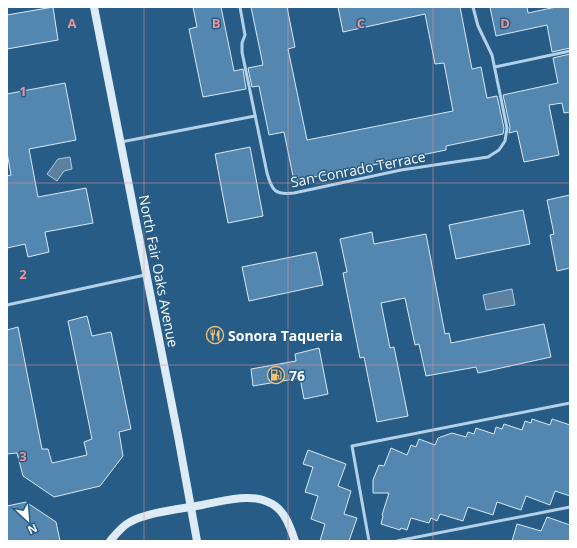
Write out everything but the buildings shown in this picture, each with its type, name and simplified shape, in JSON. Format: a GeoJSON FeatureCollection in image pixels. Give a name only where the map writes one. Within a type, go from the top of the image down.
{"type":"FeatureCollection","features":[{"type":"Feature","properties":{"kind":"main road","name":"North Fair Oaks Avenue"},"geometry":{"type":"LineString","coordinates":[[94,7],[147,275],[197,541]]}},
{"type":"Feature","properties":{"kind":"main road"},"geometry":{"type":"LineString","coordinates":[[110,541],[118,531],[129,522],[138,518],[191,507],[239,499],[257,498],[270,502],[285,515],[295,541]]}},
{"type":"Feature","properties":{"kind":"lane","name":"San Conrado Terrace"},"geometry":{"type":"LineString","coordinates":[[240,7],[245,35],[242,43],[242,52],[270,185],[275,191],[282,194],[294,193],[401,170],[488,157],[498,150],[505,141],[507,128],[492,54],[476,18],[473,7]]}},
{"type":"Feature","properties":{"kind":"lane"},"geometry":{"type":"LineString","coordinates":[[495,67],[570,51]]}},
{"type":"Feature","properties":{"kind":"lane"},"geometry":{"type":"LineString","coordinates":[[120,142],[255,116]]}},
{"type":"Feature","properties":{"kind":"lane"},"geometry":{"type":"LineString","coordinates":[[7,305],[147,275]]}},
{"type":"Feature","properties":{"kind":"lane"},"geometry":{"type":"LineString","coordinates":[[369,541],[352,446],[570,403]]}},
{"type":"Feature","properties":{"kind":"lane"},"geometry":{"type":"LineString","coordinates":[[397,541],[570,507]]}},
{"type":"Feature","properties":{"kind":"water"},"geometry":{"type":"Polygon","coordinates":[[[70,157],[72,169],[64,171],[57,181],[47,174],[58,159],[70,157]]]}},
{"type":"Feature","properties":{"kind":"water"},"geometry":{"type":"Polygon","coordinates":[[[512,289],[515,305],[486,310],[483,295],[512,289]]]}},
{"type":"Feature","properties":{"kind":"place","name":"Sonora Taqueria"},"geometry":{"type":"Point","coordinates":[215,335]}},
{"type":"Feature","properties":{"kind":"place","name":"76"},"geometry":{"type":"Point","coordinates":[276,375]}}]}
